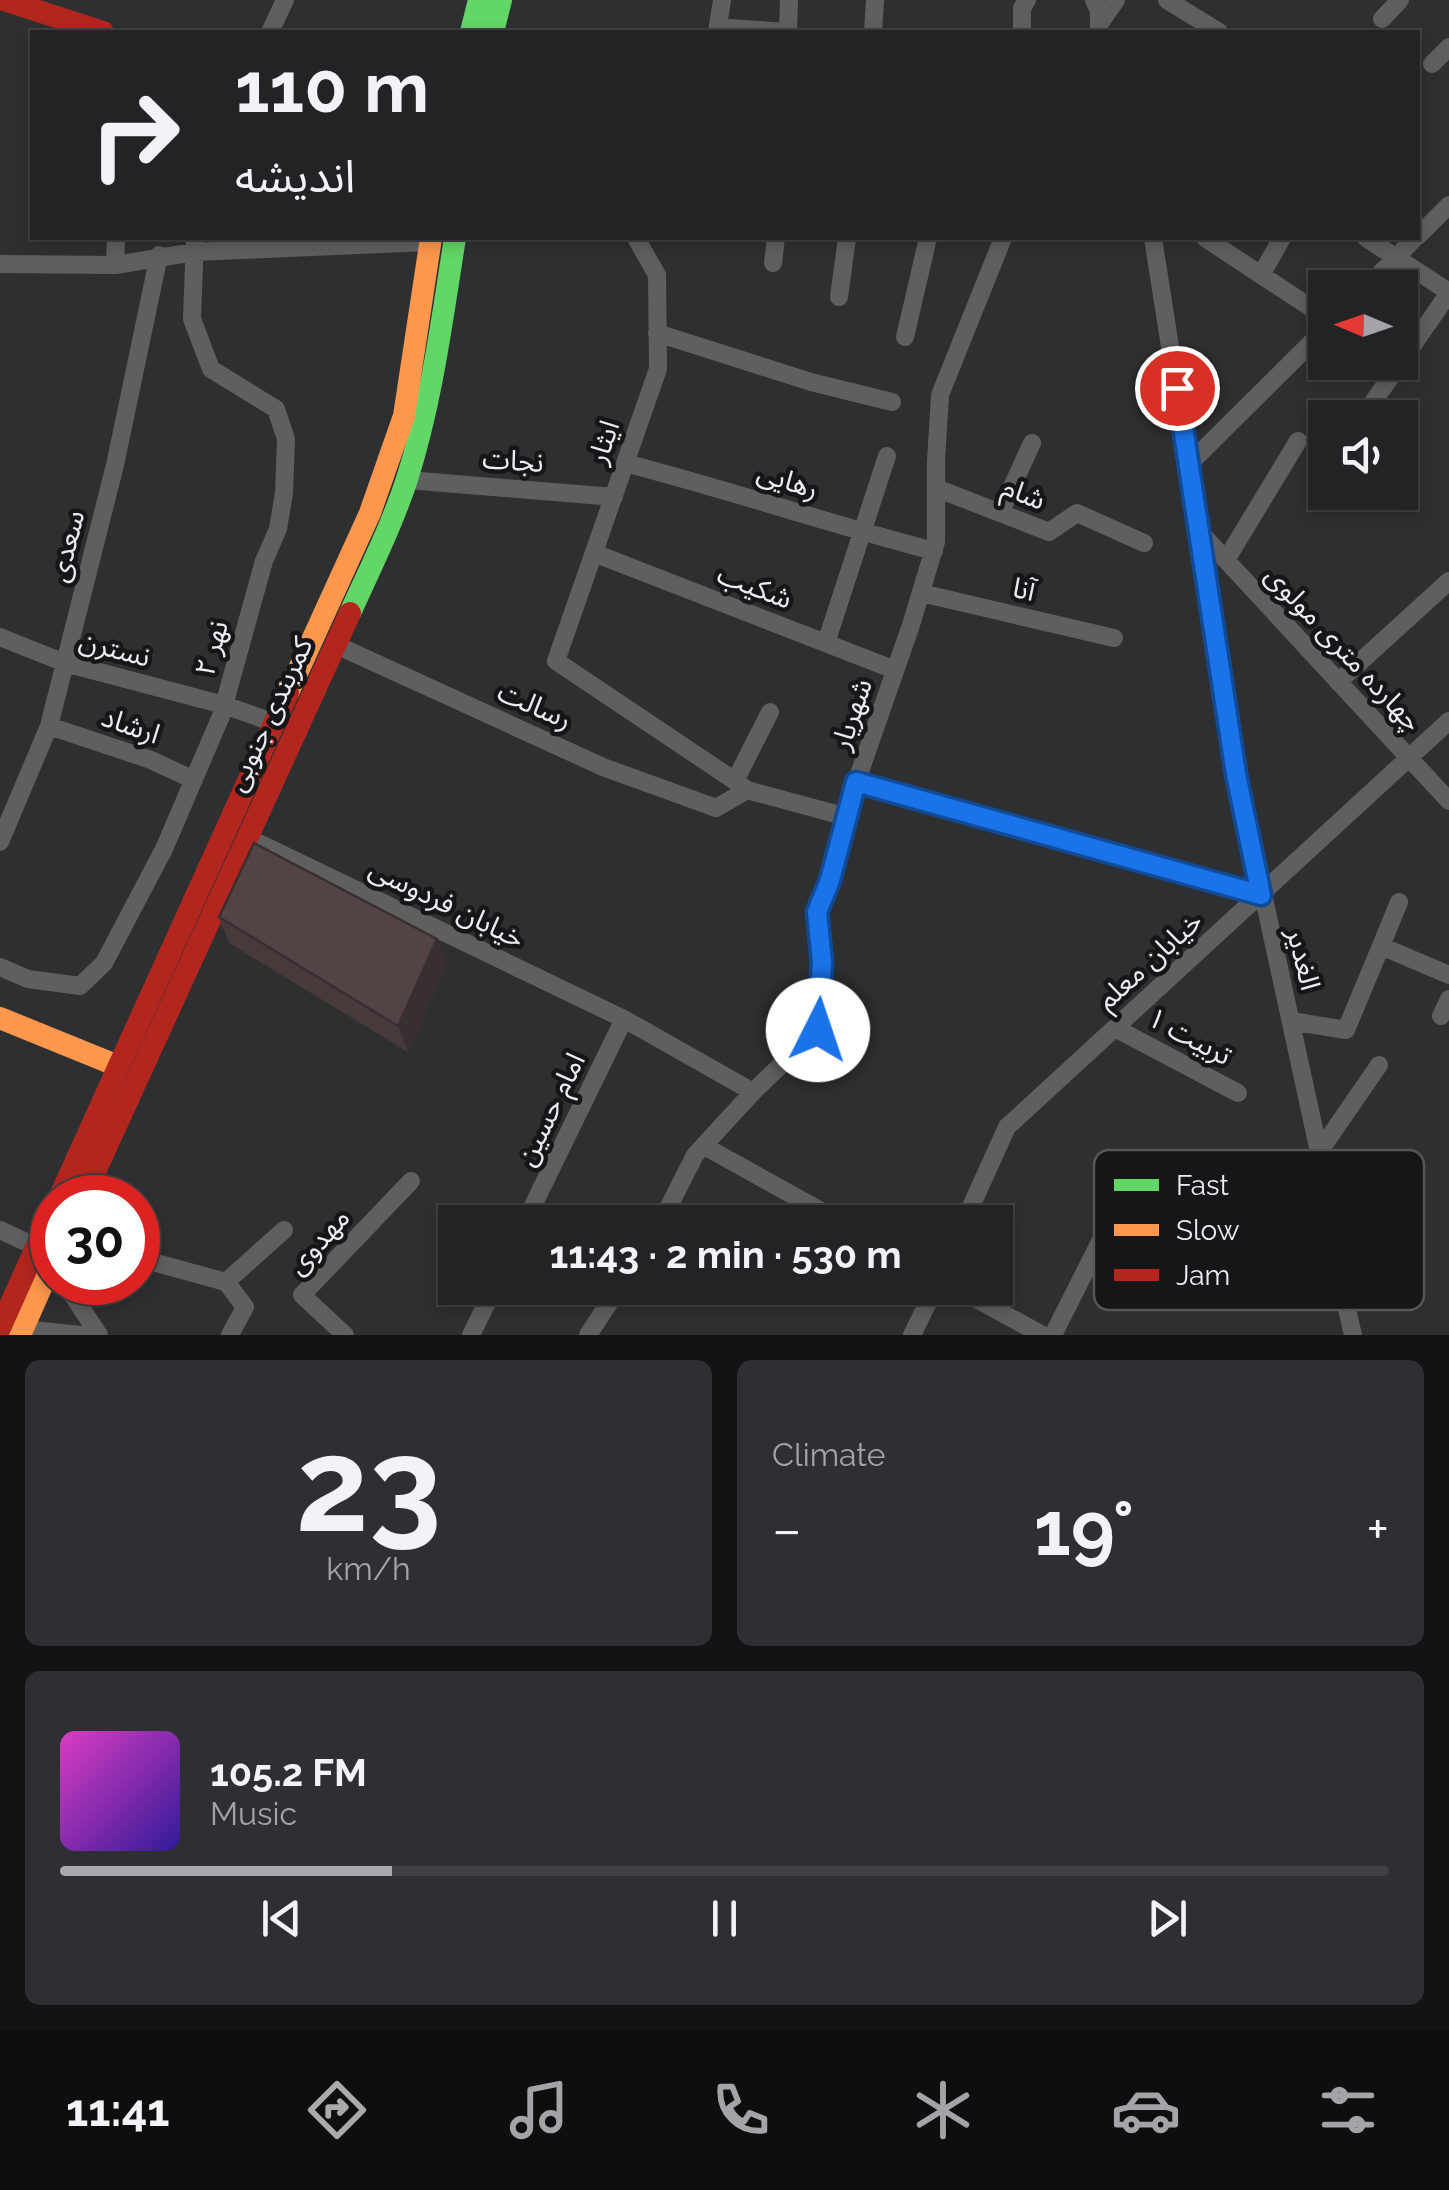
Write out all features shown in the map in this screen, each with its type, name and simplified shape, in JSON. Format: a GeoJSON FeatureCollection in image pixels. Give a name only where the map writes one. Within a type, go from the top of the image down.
{"type":"FeatureCollection","features":[{"type":"Feature","properties":{"kind":"main road"},"geometry":{"type":"LineString","coordinates":[[472,30],[479,0]]}},
{"type":"Feature","properties":{"kind":"main road"},"geometry":{"type":"LineString","coordinates":[[494,30],[501,0]]}},
{"type":"Feature","properties":{"kind":"main road"},"geometry":{"type":"LineString","coordinates":[[16,2],[97,30]]}},
{"type":"Feature","properties":{"kind":"main road","name":"کمربندی جنوبی"},"geometry":{"type":"LineString","coordinates":[[71,1175],[246,837],[408,480],[426,419],[442,240]]}},
{"type":"Feature","properties":{"kind":"main road","name":"کمربندی جنوبی"},"geometry":{"type":"LineString","coordinates":[[90,1175],[128,1070],[275,723],[370,514],[404,416],[442,240]]}},
{"type":"Feature","properties":{"kind":"main road"},"geometry":{"type":"LineString","coordinates":[[0,1018],[128,1070]]}},
{"type":"Feature","properties":{"kind":"main road"},"geometry":{"type":"LineString","coordinates":[[14,1331],[30,1298]]}},
{"type":"Feature","properties":{"kind":"street"},"geometry":{"type":"LineString","coordinates":[[271,30],[286,0]]}},
{"type":"Feature","properties":{"kind":"street"},"geometry":{"type":"LineString","coordinates":[[718,30],[722,0]]}},
{"type":"Feature","properties":{"kind":"street"},"geometry":{"type":"LineString","coordinates":[[788,30],[789,0]]}},
{"type":"Feature","properties":{"kind":"street"},"geometry":{"type":"LineString","coordinates":[[873,30],[875,0]]}},
{"type":"Feature","properties":{"kind":"street"},"geometry":{"type":"LineString","coordinates":[[1019,28],[1027,0]]}},
{"type":"Feature","properties":{"kind":"street"},"geometry":{"type":"LineString","coordinates":[[1094,0],[1100,11],[1099,28]]}},
{"type":"Feature","properties":{"kind":"street"},"geometry":{"type":"LineString","coordinates":[[1099,28],[1116,0]]}},
{"type":"Feature","properties":{"kind":"street"},"geometry":{"type":"LineString","coordinates":[[1167,0],[1217,30]]}},
{"type":"Feature","properties":{"kind":"street"},"geometry":{"type":"LineString","coordinates":[[1382,19],[1400,0]]}},
{"type":"Feature","properties":{"kind":"street"},"geometry":{"type":"LineString","coordinates":[[724,30],[759,30]]}},
{"type":"Feature","properties":{"kind":"street"},"geometry":{"type":"LineString","coordinates":[[1432,64],[1449,47]]}},
{"type":"Feature","properties":{"kind":"street"},"geometry":{"type":"LineString","coordinates":[[1420,232],[1449,205]]}},
{"type":"Feature","properties":{"kind":"street"},"geometry":{"type":"LineString","coordinates":[[114,265],[116,240]]}},
{"type":"Feature","properties":{"kind":"street"},"geometry":{"type":"LineString","coordinates":[[0,264],[114,265],[195,245],[401,240]]}},
{"type":"Feature","properties":{"kind":"street","name":"ایثار"},"geometry":{"type":"LineString","coordinates":[[637,240],[657,276],[658,369],[556,662],[741,786]]}},
{"type":"Feature","properties":{"kind":"street"},"geometry":{"type":"LineString","coordinates":[[774,263],[776,240]]}},
{"type":"Feature","properties":{"kind":"street"},"geometry":{"type":"LineString","coordinates":[[839,297],[847,240]]}},
{"type":"Feature","properties":{"kind":"street"},"geometry":{"type":"LineString","coordinates":[[905,336],[928,240]]}},
{"type":"Feature","properties":{"kind":"street","name":"شهریار"},"geometry":{"type":"LineString","coordinates":[[670,1205],[695,1156],[753,1092],[818,1030],[822,962],[817,912],[934,550],[940,395],[1002,240]]}},
{"type":"Feature","properties":{"kind":"street","name":"الغدیر"},"geometry":{"type":"LineString","coordinates":[[1152,240],[1236,774],[1319,1150]]}},
{"type":"Feature","properties":{"kind":"street"},"geometry":{"type":"LineString","coordinates":[[1208,240],[1308,306]]}},
{"type":"Feature","properties":{"kind":"street"},"geometry":{"type":"LineString","coordinates":[[1261,275],[1281,240]]}},
{"type":"Feature","properties":{"kind":"street"},"geometry":{"type":"LineString","coordinates":[[1369,240],[1449,293],[1375,400]]}},
{"type":"Feature","properties":{"kind":"street"},"geometry":{"type":"LineString","coordinates":[[1383,270],[1412,240]]}},
{"type":"Feature","properties":{"kind":"street","name":"نهر ۲"},"geometry":{"type":"LineString","coordinates":[[0,966],[28,979],[80,986],[104,962],[164,850],[224,706],[264,562],[278,529],[286,439],[276,409],[211,369],[192,319],[195,245]]}},
{"type":"Feature","properties":{"kind":"street","name":"سعدی"},"geometry":{"type":"LineString","coordinates":[[0,842],[49,726],[114,465],[159,256]]}},
{"type":"Feature","properties":{"kind":"street"},"geometry":{"type":"LineString","coordinates":[[657,333],[811,382],[892,402]]}},
{"type":"Feature","properties":{"kind":"street"},"geometry":{"type":"LineString","coordinates":[[1189,464],[1308,347]]}},
{"type":"Feature","properties":{"kind":"street"},"geometry":{"type":"LineString","coordinates":[[1226,560],[1298,441]]}},
{"type":"Feature","properties":{"kind":"street"},"geometry":{"type":"LineString","coordinates":[[1000,513],[1032,443]]}},
{"type":"Feature","properties":{"kind":"street"},"geometry":{"type":"LineString","coordinates":[[826,642],[887,456]]}},
{"type":"Feature","properties":{"kind":"street","name":"رهایی"},"geometry":{"type":"LineString","coordinates":[[625,463],[934,550]]}},
{"type":"Feature","properties":{"kind":"street","name":"نجات"},"geometry":{"type":"LineString","coordinates":[[408,480],[614,496]]}},
{"type":"Feature","properties":{"kind":"street","name":"شام"},"geometry":{"type":"LineString","coordinates":[[936,488],[1048,532],[1077,513],[1144,543]]}},
{"type":"Feature","properties":{"kind":"street","name":"چهارده متری مولوی"},"geometry":{"type":"LineString","coordinates":[[1199,531],[1449,802]]}},
{"type":"Feature","properties":{"kind":"street","name":"شکیب"},"geometry":{"type":"LineString","coordinates":[[594,553],[896,670]]}},
{"type":"Feature","properties":{"kind":"street"},"geometry":{"type":"LineString","coordinates":[[1338,682],[1449,581]]}},
{"type":"Feature","properties":{"kind":"street","name":"آنا"},"geometry":{"type":"LineString","coordinates":[[921,593],[1114,638]]}},
{"type":"Feature","properties":{"kind":"street","name":"نسترن"},"geometry":{"type":"LineString","coordinates":[[0,637],[65,663],[275,723]]}},
{"type":"Feature","properties":{"kind":"street","name":"رسالت"},"geometry":{"type":"LineString","coordinates":[[334,644],[603,767],[716,808],[741,786]]}},
{"type":"Feature","properties":{"kind":"street"},"geometry":{"type":"LineString","coordinates":[[770,712],[741,786],[847,818]]}},
{"type":"Feature","properties":{"kind":"street","name":"خیابان معلم"},"geometry":{"type":"LineString","coordinates":[[972,1205],[1007,1127],[1449,722]]}},
{"type":"Feature","properties":{"kind":"street","name":"ارشاد"},"geometry":{"type":"LineString","coordinates":[[49,726],[151,760],[194,780]]}},
{"type":"Feature","properties":{"kind":"street"},"geometry":{"type":"LineString","coordinates":[[856,782],[1261,895]]}},
{"type":"Feature","properties":{"kind":"street","name":"خیابان فردوسی"},"geometry":{"type":"LineString","coordinates":[[246,837],[624,1019],[753,1092]]}},
{"type":"Feature","properties":{"kind":"street"},"geometry":{"type":"LineString","coordinates":[[1291,1021],[1346,1030],[1398,902]]}},
{"type":"Feature","properties":{"kind":"street"},"geometry":{"type":"LineString","coordinates":[[1380,946],[1447,970]]}},
{"type":"Feature","properties":{"kind":"street","name":"امام حسین"},"geometry":{"type":"LineString","coordinates":[[534,1205],[624,1019]]}},
{"type":"Feature","properties":{"kind":"street","name":"تربیت ۱"},"geometry":{"type":"LineString","coordinates":[[1116,1028],[1238,1093]]}},
{"type":"Feature","properties":{"kind":"street"},"geometry":{"type":"LineString","coordinates":[[1320,1150],[1379,1065]]}},
{"type":"Feature","properties":{"kind":"street"},"geometry":{"type":"LineString","coordinates":[[704,1146],[810,1205]]}},
{"type":"Feature","properties":{"kind":"street","name":"مهدوی"},"geometry":{"type":"LineString","coordinates":[[346,1335],[302,1295],[411,1181]]}},
{"type":"Feature","properties":{"kind":"street"},"geometry":{"type":"LineString","coordinates":[[0,1230],[30,1249]]}},
{"type":"Feature","properties":{"kind":"street"},"geometry":{"type":"LineString","coordinates":[[226,1282],[284,1230]]}},
{"type":"Feature","properties":{"kind":"street"},"geometry":{"type":"LineString","coordinates":[[1053,1335],[1094,1254]]}},
{"type":"Feature","properties":{"kind":"street"},"geometry":{"type":"LineString","coordinates":[[160,1264],[226,1282],[246,1307],[230,1335]]}},
{"type":"Feature","properties":{"kind":"street"},"geometry":{"type":"LineString","coordinates":[[79,1305],[99,1335]]}},
{"type":"Feature","properties":{"kind":"street"},"geometry":{"type":"LineString","coordinates":[[471,1335],[486,1305]]}},
{"type":"Feature","properties":{"kind":"street"},"geometry":{"type":"LineString","coordinates":[[588,1335],[608,1305]]}},
{"type":"Feature","properties":{"kind":"street"},"geometry":{"type":"LineString","coordinates":[[912,1335],[927,1305]]}},
{"type":"Feature","properties":{"kind":"street"},"geometry":{"type":"LineString","coordinates":[[985,1305],[1030,1332]]}},
{"type":"Feature","properties":{"kind":"street","name":"الغدیر"},"geometry":{"type":"LineString","coordinates":[[1347,1310],[1353,1335]]}},
{"type":"Feature","properties":{"kind":"street"},"geometry":{"type":"LineString","coordinates":[[14,1331],[81,1335]]}},
{"type":"Feature","properties":{"kind":"building"},"geometry":{"type":"Polygon","coordinates":[[[254,843],[437,939],[398,1026],[219,917],[254,843]]]}},
{"type":"Feature","properties":{"kind":"traffic: fast"},"geometry":{"type":"LineString","coordinates":[[472,30],[479,0]]}},
{"type":"Feature","properties":{"kind":"traffic: fast"},"geometry":{"type":"LineString","coordinates":[[494,30],[501,0]]}},
{"type":"Feature","properties":{"kind":"traffic: fast"},"geometry":{"type":"LineString","coordinates":[[350,613],[395,513],[416,450],[436,360],[455,240]]}},
{"type":"Feature","properties":{"kind":"traffic: slow"},"geometry":{"type":"LineString","coordinates":[[288,693],[370,513],[404,416],[431,240]]}},
{"type":"Feature","properties":{"kind":"traffic: slow"},"geometry":{"type":"LineString","coordinates":[[0,1018],[118,1066]]}},
{"type":"Feature","properties":{"kind":"traffic: slow"},"geometry":{"type":"LineString","coordinates":[[20,1335],[33,1305]]}},
{"type":"Feature","properties":{"kind":"traffic: jam"},"geometry":{"type":"LineString","coordinates":[[4,0],[97,30]]}},
{"type":"Feature","properties":{"kind":"traffic: jam"},"geometry":{"type":"LineString","coordinates":[[93,1175],[350,613]]}},
{"type":"Feature","properties":{"kind":"traffic: jam"},"geometry":{"type":"LineString","coordinates":[[69,1175],[288,693]]}},
{"type":"Feature","properties":{"kind":"traffic: jam"},"geometry":{"type":"LineString","coordinates":[[0,1328],[30,1261]]}},
{"type":"Feature","properties":{"kind":"route"},"geometry":{"type":"LineString","coordinates":[[818,1030],[822,962],[817,912],[830,880],[856,782],[1261,895],[1236,774],[1177,388]]}}]}
